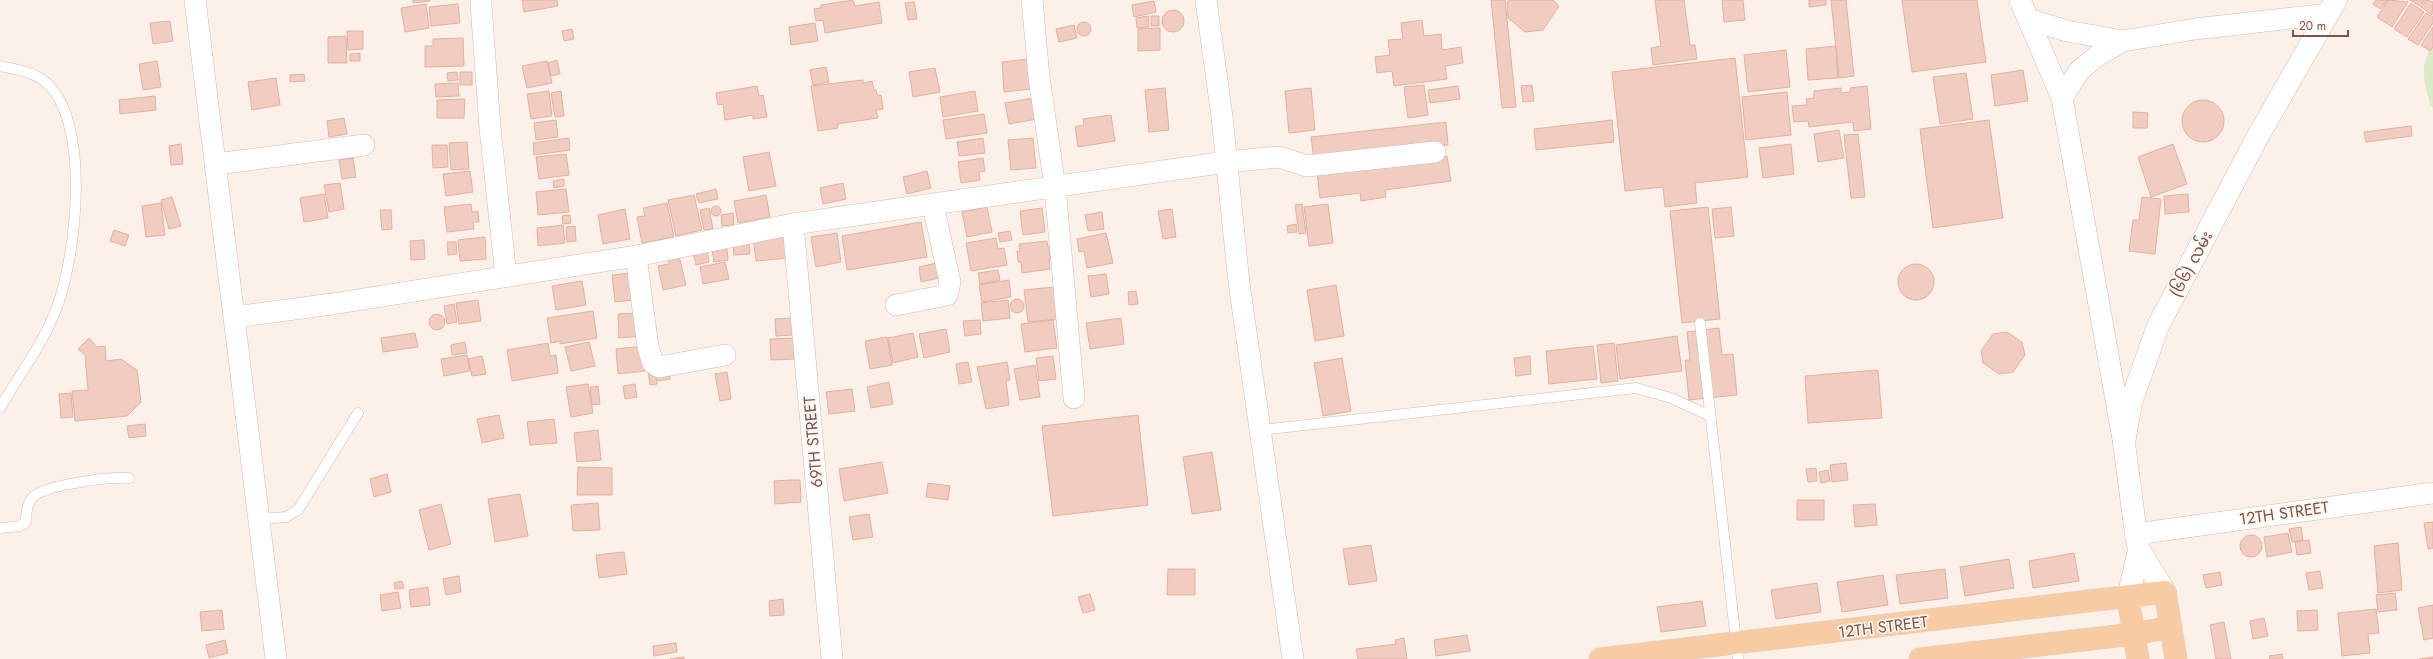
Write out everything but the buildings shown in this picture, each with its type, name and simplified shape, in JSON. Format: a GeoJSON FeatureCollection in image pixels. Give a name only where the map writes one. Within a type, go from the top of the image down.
{"type":"FeatureCollection","features":[{"type":"Feature","properties":{"kind":"main road","name":"(၆၆) လမ်း"},"geometry":{"type":"LineString","coordinates":[[2138,659],[2128,598],[2138,542],[2124,443],[2131,402],[2158,326],[2258,136],[2332,7]]}},
{"type":"Feature","properties":{"kind":"main road","name":"(၆၆) လမ်း"},"geometry":{"type":"LineString","coordinates":[[2138,542],[2165,592],[2176,659]]}},
{"type":"Feature","properties":{"kind":"main road","name":"12TH STREET"},"geometry":{"type":"LineString","coordinates":[[1600,659],[1737,652],[2165,592]]}},
{"type":"Feature","properties":{"kind":"main road"},"geometry":{"type":"LineString","coordinates":[[1920,659],[2134,634],[2171,627]]}},
{"type":"Feature","properties":{"kind":"street"},"geometry":{"type":"LineString","coordinates":[[195,0],[276,659]]}},
{"type":"Feature","properties":{"kind":"street"},"geometry":{"type":"LineString","coordinates":[[1032,0],[1039,77],[1055,187],[1074,398]]}},
{"type":"Feature","properties":{"kind":"street"},"geometry":{"type":"LineString","coordinates":[[1206,0],[1222,116],[1239,283],[1279,550],[1293,659]]}},
{"type":"Feature","properties":{"kind":"street"},"geometry":{"type":"LineString","coordinates":[[481,4],[490,128],[506,276]]}},
{"type":"Feature","properties":{"kind":"street"},"geometry":{"type":"LineString","coordinates":[[2024,9],[2067,31],[2122,41],[2332,7]]}},
{"type":"Feature","properties":{"kind":"street"},"geometry":{"type":"LineString","coordinates":[[2024,9],[2062,98],[2124,443]]}},
{"type":"Feature","properties":{"kind":"street"},"geometry":{"type":"LineString","coordinates":[[2062,98],[2079,71],[2097,56],[2122,41]]}},
{"type":"Feature","properties":{"kind":"street"},"geometry":{"type":"LineString","coordinates":[[216,164],[364,145]]}},
{"type":"Feature","properties":{"kind":"street"},"geometry":{"type":"LineString","coordinates":[[235,317],[636,256],[793,224],[1226,162],[1280,157],[1307,166],[1434,152]]}},
{"type":"Feature","properties":{"kind":"street"},"geometry":{"type":"LineString","coordinates":[[896,305],[939,298],[947,295],[950,289],[950,282],[933,205]]}},
{"type":"Feature","properties":{"kind":"street","name":"69TH STREET"},"geometry":{"type":"LineString","coordinates":[[793,224],[826,573],[832,659]]}},
{"type":"Feature","properties":{"kind":"street"},"geometry":{"type":"LineString","coordinates":[[636,256],[648,347],[653,363],[659,367],[725,355]]}},
{"type":"Feature","properties":{"kind":"street","name":"12TH STREET"},"geometry":{"type":"LineString","coordinates":[[2138,542],[2433,493]]}},
{"type":"Feature","properties":{"kind":"lane"},"geometry":{"type":"LineString","coordinates":[[0,66],[31,73],[44,81],[56,93],[72,132],[76,172],[70,251],[65,281],[57,308],[26,367],[0,408]]}},
{"type":"Feature","properties":{"kind":"lane"},"geometry":{"type":"LineString","coordinates":[[1700,323],[1737,652]]}},
{"type":"Feature","properties":{"kind":"lane"},"geometry":{"type":"LineString","coordinates":[[1261,430],[1636,388],[1671,398],[1710,416]]}},
{"type":"Feature","properties":{"kind":"lane"},"geometry":{"type":"LineString","coordinates":[[259,519],[286,517],[298,510],[358,413]]}},
{"type":"Feature","properties":{"kind":"lane"},"geometry":{"type":"LineString","coordinates":[[0,528],[20,526],[26,522],[27,507],[32,497],[43,491],[89,480],[129,478]]}},
{"type":"Feature","properties":{"kind":"green space"},"geometry":{"type":"Polygon","coordinates":[[[2433,46],[2433,108],[2430,104],[2426,89],[2424,67],[2428,53],[2433,46]]]}}]}
